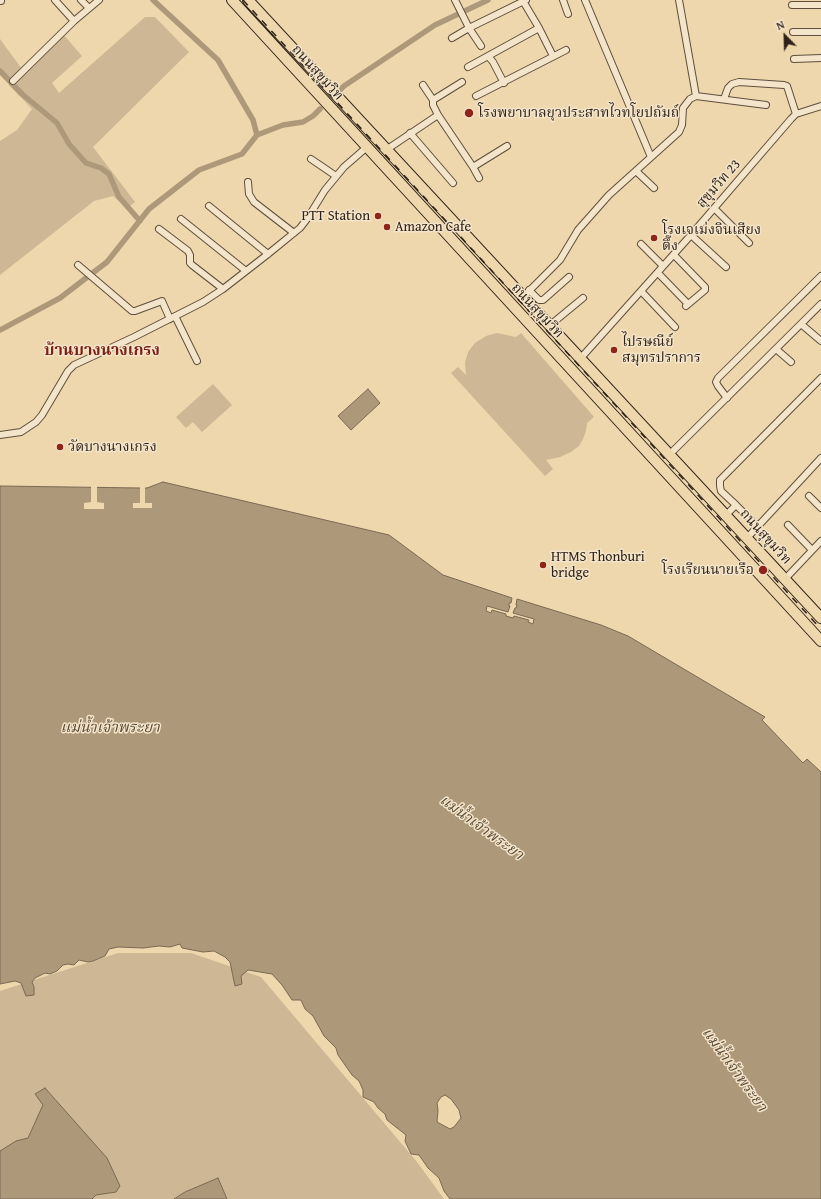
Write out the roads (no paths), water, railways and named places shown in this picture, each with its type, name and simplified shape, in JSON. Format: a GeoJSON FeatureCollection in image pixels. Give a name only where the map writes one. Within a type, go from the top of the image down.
{"type":"FeatureCollection","features":[{"type":"Feature","properties":{"kind":"highway","name":"ถนนสุขุมวิท"},"geometry":{"type":"LineString","coordinates":[[232,0],[821,641]]}},
{"type":"Feature","properties":{"kind":"highway","name":"ถนนสุขุมวิท"},"geometry":{"type":"LineString","coordinates":[[248,0],[386,150],[526,294],[549,326],[821,618]]}},
{"type":"Feature","properties":{"kind":"highway"},"geometry":{"type":"LineString","coordinates":[[677,483],[690,477]]}},
{"type":"Feature","properties":{"kind":"highway"},"geometry":{"type":"LineString","coordinates":[[692,499],[698,485]]}},
{"type":"Feature","properties":{"kind":"street"},"geometry":{"type":"LineString","coordinates":[[55,0],[74,21]]}},
{"type":"Feature","properties":{"kind":"street"},"geometry":{"type":"LineString","coordinates":[[81,0],[88,8]]}},
{"type":"Feature","properties":{"kind":"street"},"geometry":{"type":"LineString","coordinates":[[13,81],[74,21],[98,0]]}},
{"type":"Feature","properties":{"kind":"street"},"geometry":{"type":"LineString","coordinates":[[455,0],[480,46]]}},
{"type":"Feature","properties":{"kind":"street"},"geometry":{"type":"LineString","coordinates":[[563,0],[568,14]]}},
{"type":"Feature","properties":{"kind":"street"},"geometry":{"type":"LineString","coordinates":[[585,0],[651,157]]}},
{"type":"Feature","properties":{"kind":"street"},"geometry":{"type":"LineString","coordinates":[[679,0],[696,96]]}},
{"type":"Feature","properties":{"kind":"street"},"geometry":{"type":"LineString","coordinates":[[452,38],[524,1],[553,56]]}},
{"type":"Feature","properties":{"kind":"street"},"geometry":{"type":"LineString","coordinates":[[792,5],[821,5]]}},
{"type":"Feature","properties":{"kind":"street"},"geometry":{"type":"LineString","coordinates":[[468,67],[539,28]]}},
{"type":"Feature","properties":{"kind":"street"},"geometry":{"type":"LineString","coordinates":[[793,32],[821,32]]}},
{"type":"Feature","properties":{"kind":"street"},"geometry":{"type":"LineString","coordinates":[[476,96],[566,50]]}},
{"type":"Feature","properties":{"kind":"street"},"geometry":{"type":"LineString","coordinates":[[488,56],[494,62],[504,82]]}},
{"type":"Feature","properties":{"kind":"street"},"geometry":{"type":"LineString","coordinates":[[794,59],[821,58]]}},
{"type":"Feature","properties":{"kind":"street"},"geometry":{"type":"LineString","coordinates":[[433,100],[462,82]]}},
{"type":"Feature","properties":{"kind":"street"},"geometry":{"type":"LineString","coordinates":[[724,100],[728,88],[732,84],[739,82],[786,86],[796,114],[821,106]]}},
{"type":"Feature","properties":{"kind":"street"},"geometry":{"type":"LineString","coordinates":[[423,85],[433,100],[433,106],[438,115],[479,178]]}},
{"type":"Feature","properties":{"kind":"street"},"geometry":{"type":"LineString","coordinates":[[569,277],[543,300],[539,300],[526,294],[560,260],[578,230],[609,195],[679,132],[682,125],[683,108],[690,99],[696,96],[766,105]]}},
{"type":"Feature","properties":{"kind":"street","name":"สุขุมวิท 23"},"geometry":{"type":"LineString","coordinates":[[580,359],[674,255],[796,114]]}},
{"type":"Feature","properties":{"kind":"street"},"geometry":{"type":"LineString","coordinates":[[386,150],[438,115]]}},
{"type":"Feature","properties":{"kind":"street"},"geometry":{"type":"LineString","coordinates":[[410,133],[453,183]]}},
{"type":"Feature","properties":{"kind":"street"},"geometry":{"type":"LineString","coordinates":[[473,167],[507,146]]}},
{"type":"Feature","properties":{"kind":"street"},"geometry":{"type":"LineString","coordinates":[[0,435],[21,432],[36,422],[42,415],[68,371],[74,365],[173,318],[203,302],[223,289],[268,254],[294,233],[307,219],[325,190],[336,176],[367,147]]}},
{"type":"Feature","properties":{"kind":"street"},"geometry":{"type":"LineString","coordinates":[[311,159],[336,176]]}},
{"type":"Feature","properties":{"kind":"street"},"geometry":{"type":"LineString","coordinates":[[636,171],[654,188]]}},
{"type":"Feature","properties":{"kind":"street"},"geometry":{"type":"LineString","coordinates":[[248,182],[250,194],[254,202],[294,233]]}},
{"type":"Feature","properties":{"kind":"street"},"geometry":{"type":"LineString","coordinates":[[209,206],[268,254]]}},
{"type":"Feature","properties":{"kind":"street"},"geometry":{"type":"LineString","coordinates":[[714,208],[749,243]]}},
{"type":"Feature","properties":{"kind":"street"},"geometry":{"type":"LineString","coordinates":[[181,219],[246,271]]}},
{"type":"Feature","properties":{"kind":"street"},"geometry":{"type":"LineString","coordinates":[[160,229],[183,247],[190,255],[192,265],[223,289]]}},
{"type":"Feature","properties":{"kind":"street"},"geometry":{"type":"LineString","coordinates":[[691,235],[726,267]]}},
{"type":"Feature","properties":{"kind":"street"},"geometry":{"type":"LineString","coordinates":[[641,244],[663,266]]}},
{"type":"Feature","properties":{"kind":"street"},"geometry":{"type":"LineString","coordinates":[[658,273],[687,305],[705,290],[705,287],[674,255]]}},
{"type":"Feature","properties":{"kind":"street"},"geometry":{"type":"LineString","coordinates":[[79,266],[134,312],[162,301],[197,361]]}},
{"type":"Feature","properties":{"kind":"street"},"geometry":{"type":"LineString","coordinates":[[727,398],[716,382],[718,378],[821,276]]}},
{"type":"Feature","properties":{"kind":"street"},"geometry":{"type":"LineString","coordinates":[[641,291],[675,327]]}},
{"type":"Feature","properties":{"kind":"street"},"geometry":{"type":"LineString","coordinates":[[549,326],[583,298]]}},
{"type":"Feature","properties":{"kind":"street"},"geometry":{"type":"LineString","coordinates":[[669,455],[821,304]]}},
{"type":"Feature","properties":{"kind":"street"},"geometry":{"type":"LineString","coordinates":[[801,324],[821,341]]}},
{"type":"Feature","properties":{"kind":"street"},"geometry":{"type":"LineString","coordinates":[[776,349],[791,362]]}},
{"type":"Feature","properties":{"kind":"street"},"geometry":{"type":"LineString","coordinates":[[757,526],[721,491],[720,480],[821,378]]}},
{"type":"Feature","properties":{"kind":"street"},"geometry":{"type":"LineString","coordinates":[[747,538],[821,458]]}},
{"type":"Feature","properties":{"kind":"street"},"geometry":{"type":"LineString","coordinates":[[809,496],[821,508]]}},
{"type":"Feature","properties":{"kind":"street"},"geometry":{"type":"LineString","coordinates":[[726,515],[736,505]]}},
{"type":"Feature","properties":{"kind":"street"},"geometry":{"type":"LineString","coordinates":[[788,525],[812,550]]}},
{"type":"Feature","properties":{"kind":"street"},"geometry":{"type":"LineString","coordinates":[[785,579],[821,540]]}},
{"type":"Feature","properties":{"kind":"water"},"geometry":{"type":"Polygon","coordinates":[[[368,389],[380,403],[351,430],[338,416],[368,389]]]}},
{"type":"Feature","properties":{"kind":"water","name":"แม่น้ำเจ้าพระยา"},"geometry":{"type":"Polygon","coordinates":[[[163,482],[389,535],[443,575],[512,598],[511,603],[509,603],[510,606],[508,612],[487,606],[486,611],[491,613],[492,610],[506,614],[506,616],[513,618],[514,616],[529,620],[528,622],[533,624],[534,619],[513,613],[517,605],[517,599],[601,625],[628,636],[765,717],[762,720],[803,763],[807,759],[821,772],[821,1199],[450,1199],[444,1191],[439,1178],[428,1168],[419,1155],[411,1154],[405,1141],[406,1135],[387,1120],[385,1114],[374,1102],[363,1097],[363,1090],[359,1081],[352,1075],[338,1055],[336,1048],[324,1036],[313,1016],[305,1009],[301,1000],[292,1000],[282,985],[272,974],[248,970],[241,976],[242,984],[235,986],[230,962],[225,957],[214,951],[203,952],[182,948],[180,944],[170,947],[118,947],[109,949],[105,956],[93,961],[88,962],[79,960],[74,965],[63,965],[57,971],[50,974],[45,973],[35,978],[32,982],[34,987],[34,995],[26,996],[21,983],[15,981],[0,984],[0,486],[147,488],[163,482]],[[445,1095],[441,1097],[437,1103],[437,1122],[450,1129],[454,1127],[461,1118],[459,1110],[451,1099],[445,1095]]]}},
{"type":"Feature","properties":{"kind":"water"},"geometry":{"type":"Polygon","coordinates":[[[45,1088],[107,1158],[120,1186],[116,1192],[96,1195],[92,1199],[0,1199],[0,1151],[16,1141],[28,1138],[43,1105],[35,1094],[45,1088]]]}},
{"type":"Feature","properties":{"kind":"water"},"geometry":{"type":"Polygon","coordinates":[[[218,1178],[227,1199],[174,1199],[185,1192],[218,1178]]]}},
{"type":"Feature","properties":{"kind":"waterway"},"geometry":{"type":"LineString","coordinates":[[0,330],[60,298],[107,262],[149,209],[199,170],[242,154],[257,135],[253,120],[218,60],[153,0]]}},
{"type":"Feature","properties":{"kind":"waterway"},"geometry":{"type":"LineString","coordinates":[[339,91],[344,86],[435,25],[488,0]]}},
{"type":"Feature","properties":{"kind":"waterway"},"geometry":{"type":"LineString","coordinates":[[0,71],[22,94],[57,123],[69,144],[86,163],[101,168],[109,174],[119,197],[140,221]]}},
{"type":"Feature","properties":{"kind":"waterway"},"geometry":{"type":"LineString","coordinates":[[257,135],[283,125],[303,122],[313,116],[320,109]]}},
{"type":"Feature","properties":{"kind":"railway"},"geometry":{"type":"LineString","coordinates":[[243,0],[821,629]]}},
{"type":"Feature","properties":{"kind":"place","name":"โรงพยาบาลยุวประสาทไวทโยปถัมถ์"},"geometry":{"type":"Point","coordinates":[469,113]}},
{"type":"Feature","properties":{"kind":"place","name":"PTT Station"},"geometry":{"type":"Point","coordinates":[378,216]}},
{"type":"Feature","properties":{"kind":"place","name":"Amazon Cafe"},"geometry":{"type":"Point","coordinates":[387,227]}},
{"type":"Feature","properties":{"kind":"place","name":"โรงเจเม่งจินเสียง ตึ๊ง"},"geometry":{"type":"Point","coordinates":[654,238]}},
{"type":"Feature","properties":{"kind":"place","name":"ไปรษณีย์ สมุทรปราการ"},"geometry":{"type":"Point","coordinates":[614,350]}},
{"type":"Feature","properties":{"kind":"place","name":"วัดบางนางเกรง"},"geometry":{"type":"Point","coordinates":[60,447]}},
{"type":"Feature","properties":{"kind":"place","name":"HTMS Thonburi bridge"},"geometry":{"type":"Point","coordinates":[543,565]}},
{"type":"Feature","properties":{"kind":"place","name":"โรงเรียนนายเรือ"},"geometry":{"type":"Point","coordinates":[763,570]}},
{"type":"Feature","properties":{"kind":"district","name":"บ้านบางนางเกรง"},"geometry":{"type":"Point","coordinates":[102,351]}}]}
